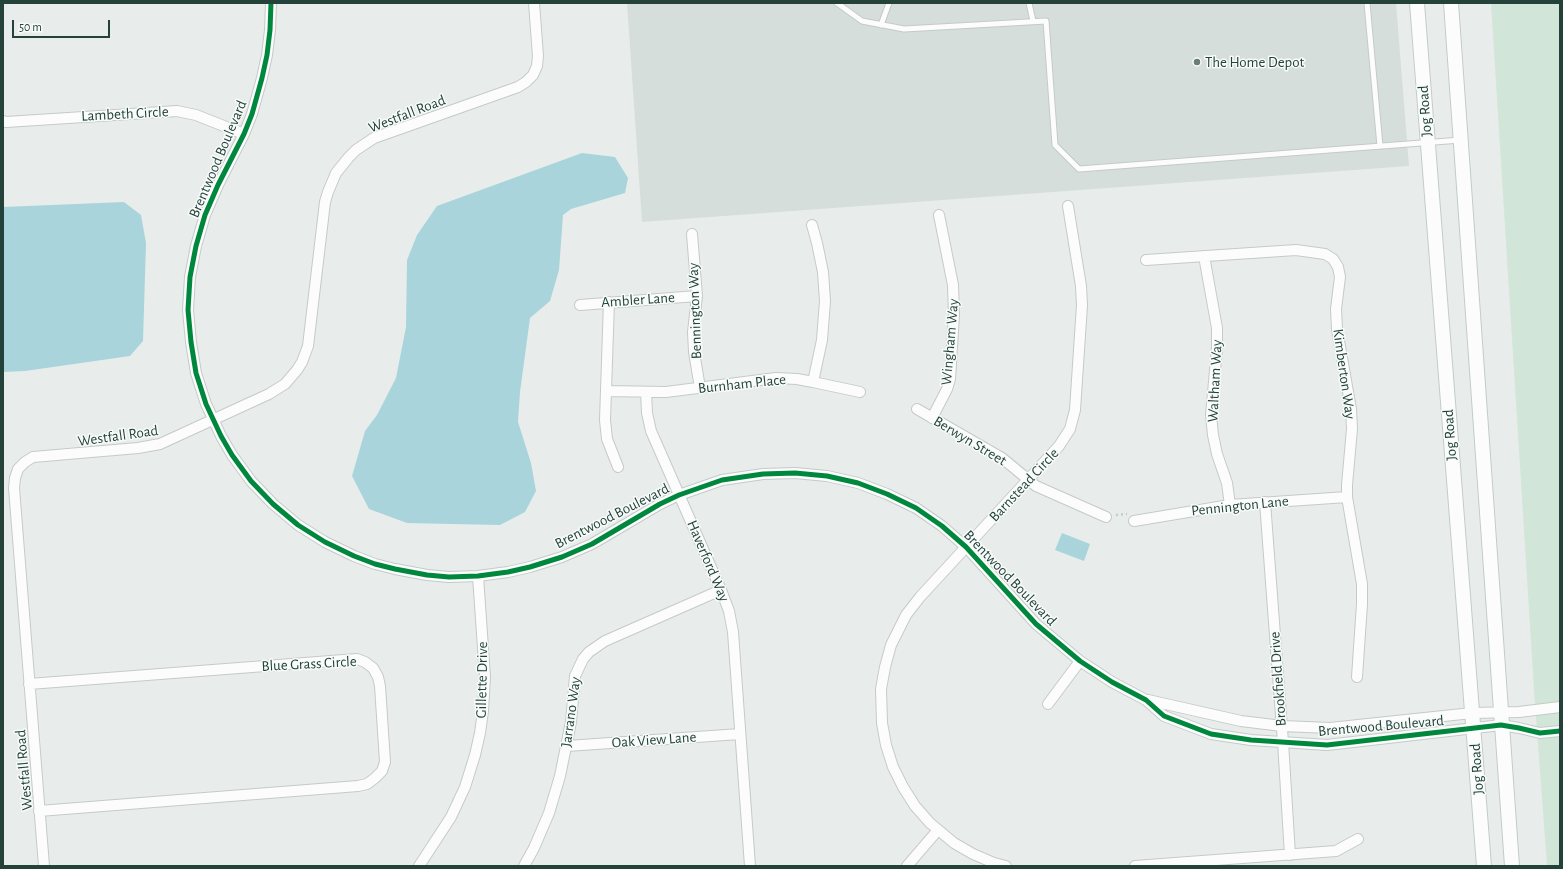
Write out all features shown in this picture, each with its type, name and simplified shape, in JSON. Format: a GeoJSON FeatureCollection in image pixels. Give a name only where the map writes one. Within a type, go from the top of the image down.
{"type":"FeatureCollection","features":[{"type":"Feature","properties":{"kind":"main road","name":"Jog Road"},"geometry":{"type":"LineString","coordinates":[[1417,3],[1484,866]]}},
{"type":"Feature","properties":{"kind":"main road","name":"Jog Road"},"geometry":{"type":"LineString","coordinates":[[1451,3],[1512,866]]}},
{"type":"Feature","properties":{"kind":"street","name":"Brentwood Boulevard"},"geometry":{"type":"LineString","coordinates":[[271,3],[270,36],[262,78],[252,114],[205,215],[196,246],[190,277],[188,310],[191,342],[196,373],[213,420],[232,455],[251,481],[273,504],[298,525],[325,542],[354,556],[395,569],[427,575],[449,577],[478,576],[530,568],[562,557],[592,544],[660,504],[679,495],[722,480],[763,474],[795,473],[827,476],[858,483],[887,494],[916,508],[942,526],[966,547],[1036,624],[1080,661],[1112,682],[1146,700],[1164,716],[1211,734],[1251,740],[1327,745],[1474,729],[1501,719]]}},
{"type":"Feature","properties":{"kind":"street","name":"Westfall Road"},"geometry":{"type":"LineString","coordinates":[[44,866],[14,488],[18,469],[33,457],[138,448],[160,444],[277,390],[291,377],[302,362],[308,346],[325,202],[331,183],[342,165],[356,150],[374,138],[526,82],[533,75],[537,66],[538,56],[534,3]]}},
{"type":"Feature","properties":{"kind":"street","name":"Lambeth Circle"},"geometry":{"type":"LineString","coordinates":[[3,121],[177,111],[196,115],[244,134]]}},
{"type":"Feature","properties":{"kind":"street","name":"Barnstead Circle"},"geometry":{"type":"LineString","coordinates":[[1006,866],[994,863],[973,854],[954,842],[938,830],[915,806],[893,767],[886,746],[882,723],[881,689],[891,645],[906,615],[920,597],[1066,438],[1070,429],[1074,415],[1082,305],[1081,286],[1068,206]]}},
{"type":"Feature","properties":{"kind":"street","name":"Wingham Way"},"geometry":{"type":"LineString","coordinates":[[932,418],[947,389],[950,379],[954,315],[953,285],[939,215]]}},
{"type":"Feature","properties":{"kind":"street"},"geometry":{"type":"LineString","coordinates":[[812,225],[823,272],[825,301],[822,340],[813,382]]}},
{"type":"Feature","properties":{"kind":"street","name":"Bennington Way"},"geometry":{"type":"LineString","coordinates":[[692,234],[696,296],[693,332],[700,388]]}},
{"type":"Feature","properties":{"kind":"street","name":"Kimberton Way"},"geometry":{"type":"LineString","coordinates":[[1146,260],[1296,250],[1325,254],[1333,260],[1338,268],[1340,277],[1336,309],[1337,329],[1351,409],[1352,429],[1347,497],[1362,584],[1357,677]]}},
{"type":"Feature","properties":{"kind":"street","name":"Waltham Way"},"geometry":{"type":"LineString","coordinates":[[1204,256],[1217,328],[1212,415],[1213,435],[1217,454],[1227,483],[1230,505]]}},
{"type":"Feature","properties":{"kind":"street","name":"Ambler Lane"},"geometry":{"type":"LineString","coordinates":[[580,304],[696,296]]}},
{"type":"Feature","properties":{"kind":"street"},"geometry":{"type":"LineString","coordinates":[[609,302],[605,420],[607,439],[618,467]]}},
{"type":"Feature","properties":{"kind":"street","name":"Burnham Place"},"geometry":{"type":"LineString","coordinates":[[646,392],[666,392],[776,378],[797,379],[860,392]]}},
{"type":"Feature","properties":{"kind":"street"},"geometry":{"type":"LineString","coordinates":[[606,391],[646,392]]}},
{"type":"Feature","properties":{"kind":"street","name":"Haverford Way"},"geometry":{"type":"LineString","coordinates":[[646,392],[647,413],[651,431],[729,611],[733,632],[750,866]]}},
{"type":"Feature","properties":{"kind":"street","name":"Berwyn Street"},"geometry":{"type":"LineString","coordinates":[[917,410],[1002,458],[1028,480],[1045,491],[1106,516]]}},
{"type":"Feature","properties":{"kind":"street","name":"Pennington Lane"},"geometry":{"type":"LineString","coordinates":[[1134,521],[1230,505],[1347,497]]}},
{"type":"Feature","properties":{"kind":"street","name":"Brookfield Drive"},"geometry":{"type":"LineString","coordinates":[[1265,502],[1290,855]]}},
{"type":"Feature","properties":{"kind":"street","name":"Gillette Drive"},"geometry":{"type":"LineString","coordinates":[[419,866],[440,836],[465,787],[480,733],[485,677],[478,576]]}},
{"type":"Feature","properties":{"kind":"street","name":"Jarrano Way"},"geometry":{"type":"LineString","coordinates":[[524,866],[534,848],[549,813],[560,776],[567,746],[575,676],[578,667],[589,652],[605,641],[721,590]]}},
{"type":"Feature","properties":{"kind":"street","name":"Blue Grass Circle"},"geometry":{"type":"LineString","coordinates":[[29,684],[357,659],[365,662],[373,668],[378,676],[380,686],[385,762],[382,771],[376,778],[367,784],[39,811]]}},
{"type":"Feature","properties":{"kind":"street"},"geometry":{"type":"LineString","coordinates":[[1048,704],[1080,661]]}},
{"type":"Feature","properties":{"kind":"street","name":"Brentwood Boulevard"},"geometry":{"type":"LineString","coordinates":[[1146,700],[1241,722],[1282,726],[1330,728],[1472,713],[1501,719]]}},
{"type":"Feature","properties":{"kind":"street"},"geometry":{"type":"LineString","coordinates":[[1501,719],[1519,712],[1560,707]]}},
{"type":"Feature","properties":{"kind":"street"},"geometry":{"type":"LineString","coordinates":[[1501,719],[1519,728],[1540,733],[1560,731]]}},
{"type":"Feature","properties":{"kind":"street","name":"Oak View Lane"},"geometry":{"type":"LineString","coordinates":[[567,746],[740,734]]}},
{"type":"Feature","properties":{"kind":"street"},"geometry":{"type":"LineString","coordinates":[[907,866],[938,830]]}},
{"type":"Feature","properties":{"kind":"street"},"geometry":{"type":"LineString","coordinates":[[1135,866],[1336,851],[1358,839]]}},
{"type":"Feature","properties":{"kind":"street"},"geometry":{"type":"LineString","coordinates":[[742,866],[750,866]]}},
{"type":"Feature","properties":{"kind":"lane"},"geometry":{"type":"LineString","coordinates":[[838,3],[862,22],[904,29],[1046,20],[1055,145],[1079,169],[1461,140]]}},
{"type":"Feature","properties":{"kind":"lane"},"geometry":{"type":"LineString","coordinates":[[881,25],[889,3]]}},
{"type":"Feature","properties":{"kind":"lane"},"geometry":{"type":"LineString","coordinates":[[1029,3],[1033,21]]}},
{"type":"Feature","properties":{"kind":"lane"},"geometry":{"type":"LineString","coordinates":[[1367,3],[1380,146]]}},
{"type":"Feature","properties":{"kind":"path"},"geometry":{"type":"LineString","coordinates":[[1106,516],[1128,514],[1134,521]]}},
{"type":"Feature","properties":{"kind":"shaded area"},"geometry":{"type":"Polygon","coordinates":[[[627,3],[1396,3],[1409,166],[642,222],[627,3]]]}},
{"type":"Feature","properties":{"kind":"green space"},"geometry":{"type":"Polygon","coordinates":[[[1491,3],[1560,3],[1560,866],[1547,866],[1534,690],[1491,3]]]}},
{"type":"Feature","properties":{"kind":"water"},"geometry":{"type":"Polygon","coordinates":[[[582,153],[615,157],[628,178],[625,193],[571,209],[563,215],[559,270],[550,301],[530,318],[520,392],[518,422],[531,463],[536,491],[525,512],[500,525],[407,523],[369,509],[352,476],[365,431],[377,415],[396,378],[406,327],[407,260],[417,235],[437,206],[582,153]]]}},
{"type":"Feature","properties":{"kind":"water"},"geometry":{"type":"Polygon","coordinates":[[[124,202],[141,215],[146,243],[143,341],[130,356],[25,371],[3,372],[3,207],[124,202]]]}},
{"type":"Feature","properties":{"kind":"water"},"geometry":{"type":"Polygon","coordinates":[[[1062,533],[1090,544],[1084,561],[1055,550],[1062,533]]]}},
{"type":"Feature","properties":{"kind":"cycle path"},"geometry":{"type":"LineString","coordinates":[[271,3],[267,55],[252,114],[205,215],[196,246],[190,277],[188,310],[191,342],[196,373],[206,404],[232,455],[251,481],[273,504],[298,525],[325,542],[354,556],[375,564],[395,569],[427,575],[449,577],[478,576],[508,572],[562,557],[592,544],[660,504],[679,495],[722,480],[763,474],[795,473],[827,476],[858,483],[887,494],[916,508],[942,526],[966,547],[1036,624],[1080,661],[1112,682],[1146,700],[1164,716],[1211,734],[1251,740],[1327,745],[1501,725],[1540,733],[1560,731]]}},
{"type":"Feature","properties":{"kind":"place","name":"The Home Depot"},"geometry":{"type":"Point","coordinates":[1197,62]}}]}
